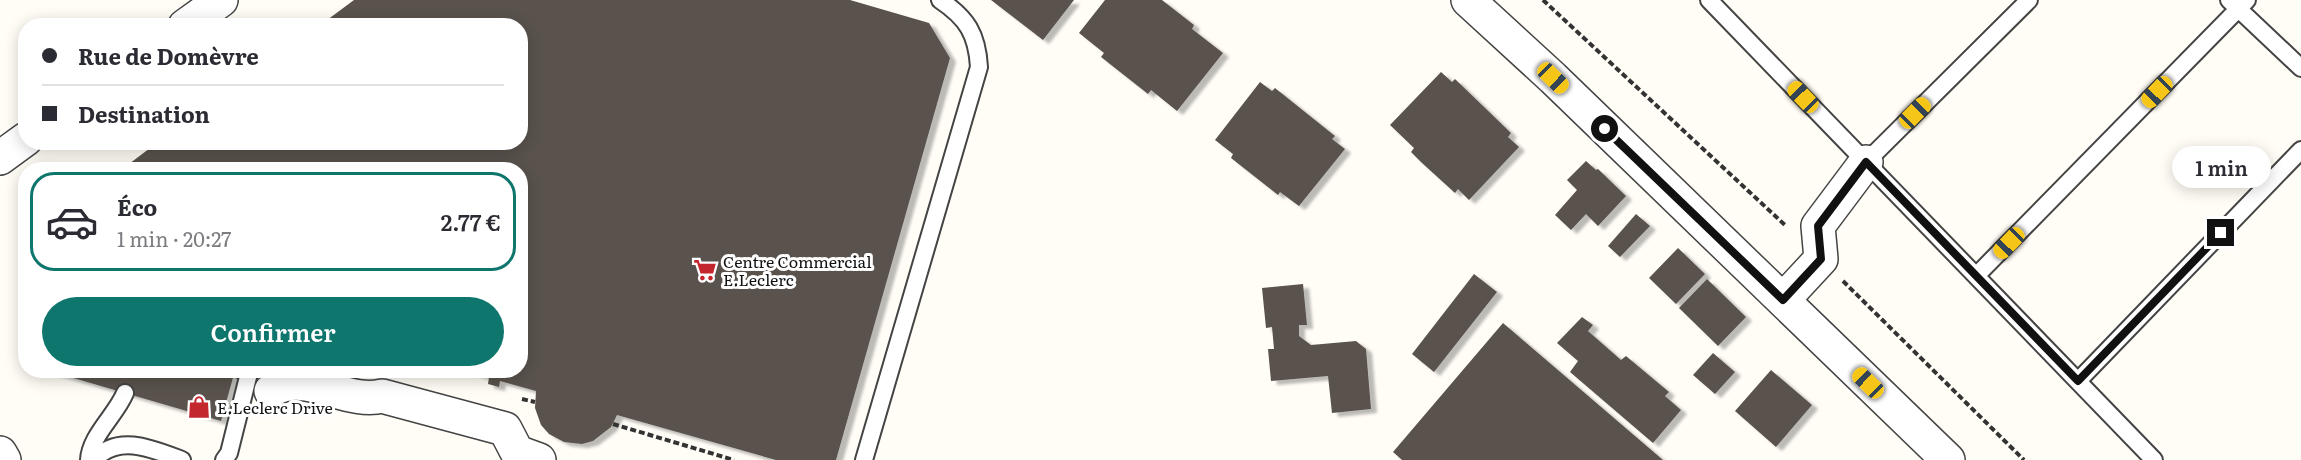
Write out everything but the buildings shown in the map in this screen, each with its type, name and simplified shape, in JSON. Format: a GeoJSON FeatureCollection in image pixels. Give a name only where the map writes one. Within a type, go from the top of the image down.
{"type":"FeatureCollection","features":[{"type":"Feature","properties":{"kind":"street"},"geometry":{"type":"LineString","coordinates":[[196,18],[221,0]]}},
{"type":"Feature","properties":{"kind":"street"},"geometry":{"type":"LineString","coordinates":[[1468,0],[1948,460]]}},
{"type":"Feature","properties":{"kind":"street"},"geometry":{"type":"LineString","coordinates":[[0,158],[18,145]]}},
{"type":"Feature","properties":{"kind":"street"},"geometry":{"type":"LineString","coordinates":[[1783,300],[1821,259],[1818,226],[1866,162]]}},
{"type":"Feature","properties":{"kind":"street"},"geometry":{"type":"LineString","coordinates":[[271,391],[289,382],[367,400],[382,396],[505,429],[517,452],[539,460]]}},
{"type":"Feature","properties":{"kind":"street"},"geometry":{"type":"LineString","coordinates":[[0,453],[4,460]]}},
{"type":"Feature","properties":{"kind":"lane"},"geometry":{"type":"LineString","coordinates":[[864,460],[979,67],[978,45],[971,30],[954,9],[940,0]]}},
{"type":"Feature","properties":{"kind":"lane"},"geometry":{"type":"LineString","coordinates":[[1709,0],[2154,460]]}},
{"type":"Feature","properties":{"kind":"lane"},"geometry":{"type":"LineString","coordinates":[[1866,162],[2029,0]]}},
{"type":"Feature","properties":{"kind":"lane"},"geometry":{"type":"LineString","coordinates":[[1976,276],[2238,3],[2301,68]]}},
{"type":"Feature","properties":{"kind":"lane"},"geometry":{"type":"LineString","coordinates":[[2078,381],[2301,150]]}},
{"type":"Feature","properties":{"kind":"lane"},"geometry":{"type":"LineString","coordinates":[[224,460],[229,453],[248,378]]}},
{"type":"Feature","properties":{"kind":"lane"},"geometry":{"type":"LineString","coordinates":[[89,460],[97,437],[120,406],[125,393]]}},
{"type":"Feature","properties":{"kind":"lane"},"geometry":{"type":"LineString","coordinates":[[94,460],[103,450],[117,444],[134,445],[182,460]]}},
{"type":"Feature","properties":{"kind":"path"},"geometry":{"type":"LineString","coordinates":[[613,424],[734,460]]}},
{"type":"Feature","properties":{"kind":"place","name":"Centre Commercial E.Leclerc"},"geometry":{"type":"Point","coordinates":[705,270]}},
{"type":"Feature","properties":{"kind":"place","name":"E.Leclerc Drive"},"geometry":{"type":"Point","coordinates":[199,407]}},
{"type":"Feature","properties":{"kind":"route"},"geometry":{"type":"LineString","coordinates":[[1605,129],[1783,300],[1821,259],[1818,226],[1866,162],[2078,381],[2221,233]]}}]}
